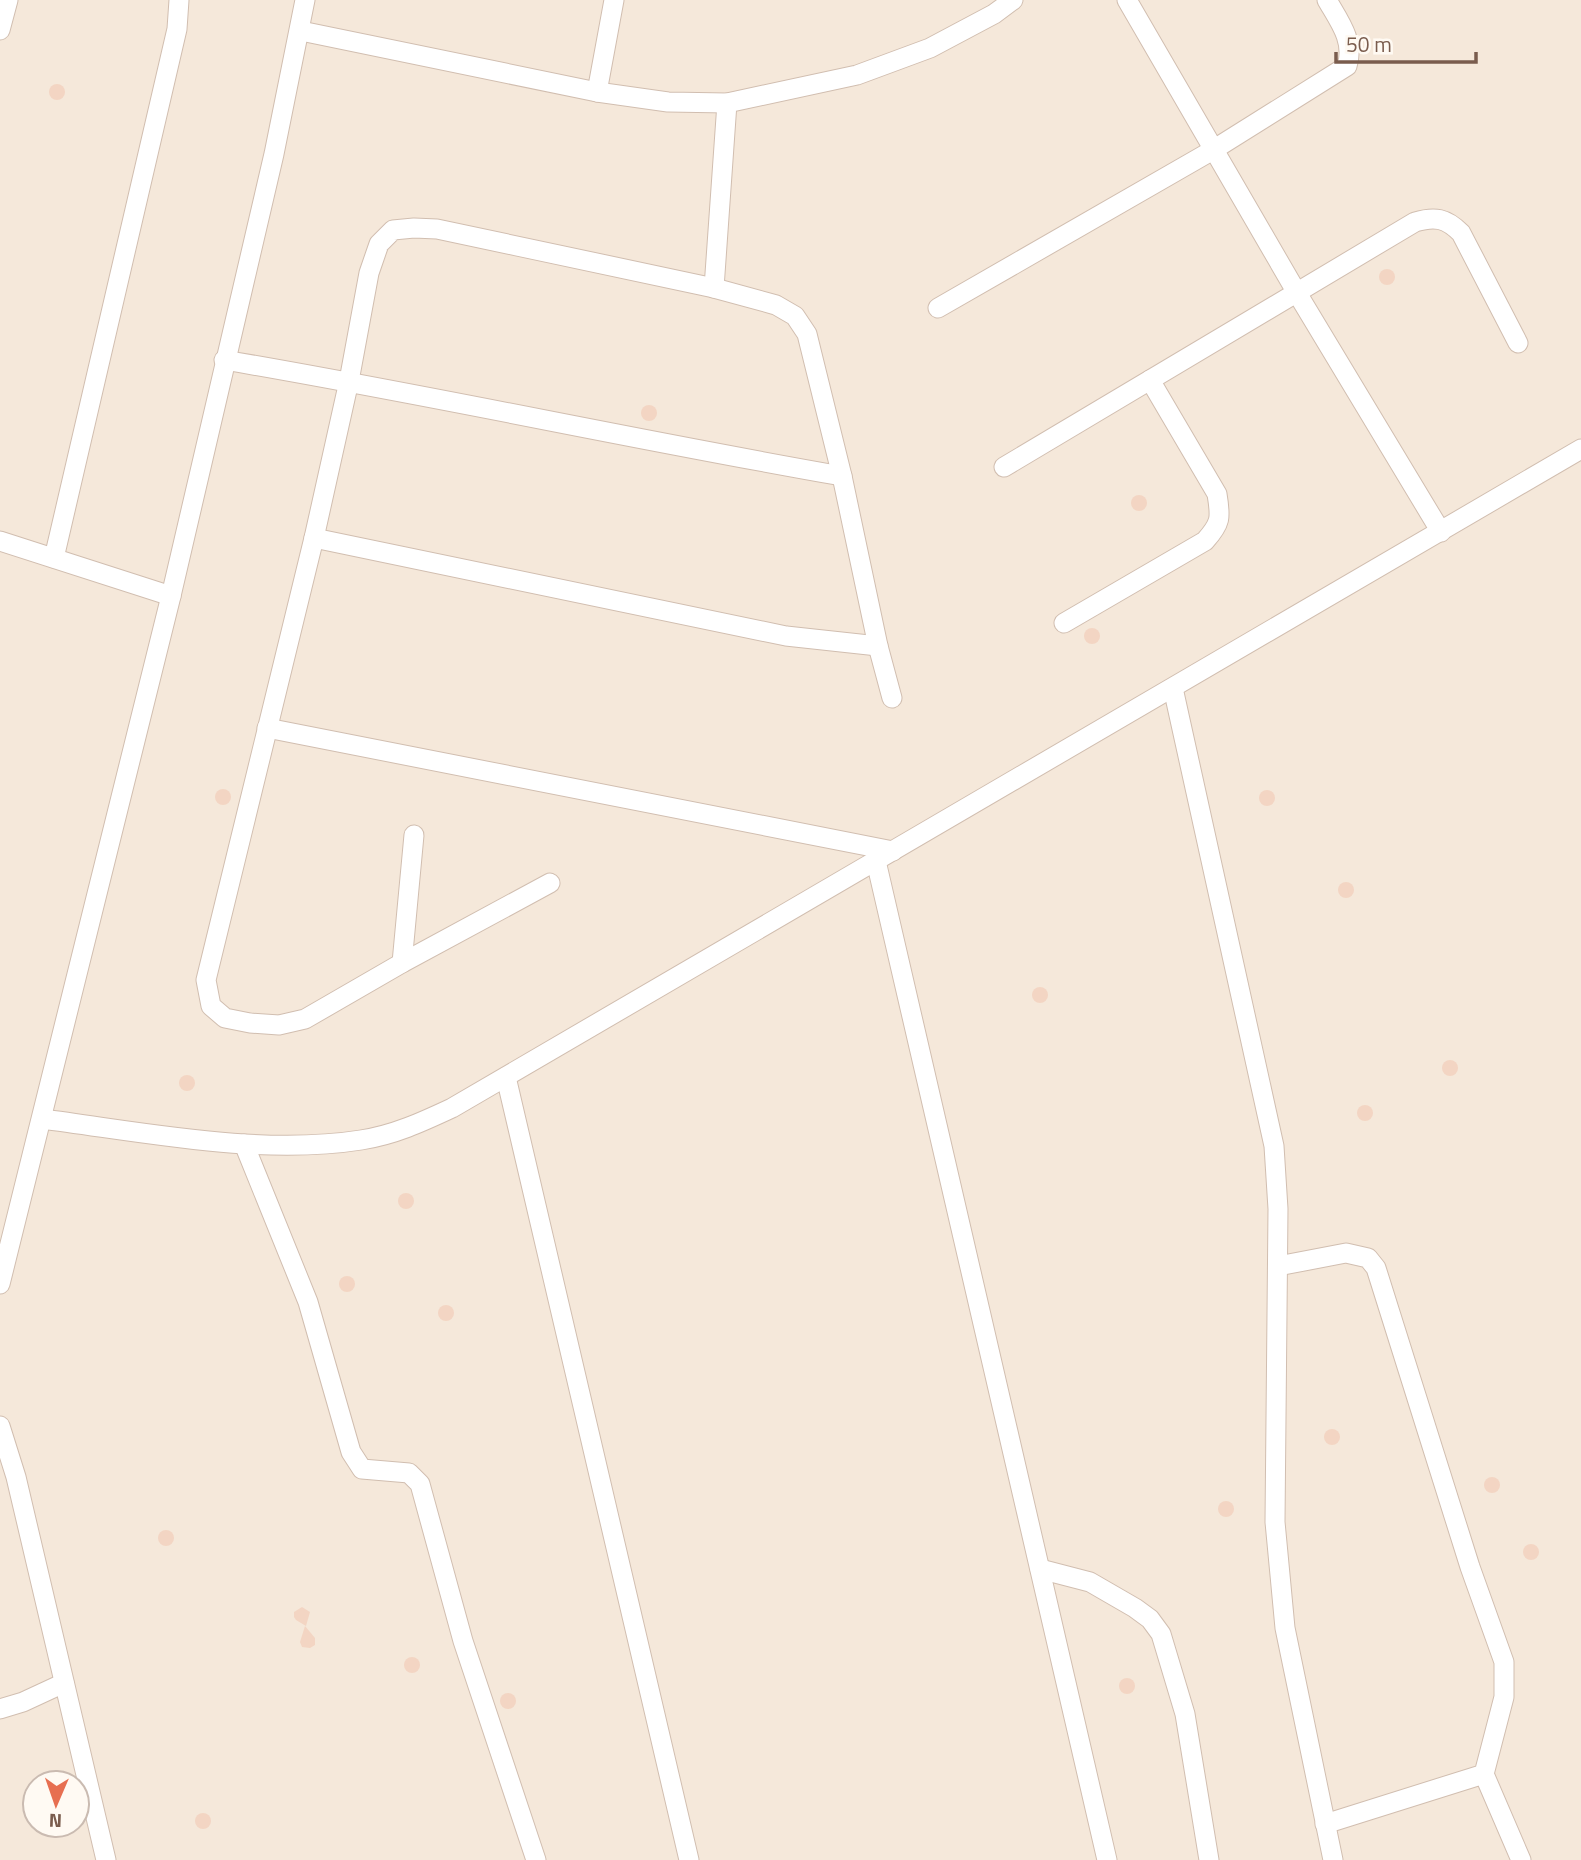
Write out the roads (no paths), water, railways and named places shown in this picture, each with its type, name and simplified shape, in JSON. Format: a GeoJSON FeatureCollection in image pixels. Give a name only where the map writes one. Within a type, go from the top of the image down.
{"type":"FeatureCollection","features":[{"type":"Feature","properties":{"kind":"street"},"geometry":{"type":"LineString","coordinates":[[0,30],[8,0]]}},
{"type":"Feature","properties":{"kind":"street"},"geometry":{"type":"LineString","coordinates":[[54,558],[177,29],[179,0]]}},
{"type":"Feature","properties":{"kind":"street"},"geometry":{"type":"LineString","coordinates":[[0,1284],[171,596],[274,154],[301,31],[305,0]]}},
{"type":"Feature","properties":{"kind":"street"},"geometry":{"type":"LineString","coordinates":[[597,92],[614,0]]}},
{"type":"Feature","properties":{"kind":"street"},"geometry":{"type":"LineString","coordinates":[[301,31],[597,92],[668,102],[727,103],[858,75],[930,48],[994,14],[1013,0]]}},
{"type":"Feature","properties":{"kind":"street"},"geometry":{"type":"LineString","coordinates":[[1127,0],[1297,293],[1441,532]]}},
{"type":"Feature","properties":{"kind":"street"},"geometry":{"type":"LineString","coordinates":[[938,308],[1213,150],[1347,66],[1350,44],[1327,0]]}},
{"type":"Feature","properties":{"kind":"street"},"geometry":{"type":"LineString","coordinates":[[714,288],[727,103]]}},
{"type":"Feature","properties":{"kind":"street"},"geometry":{"type":"LineString","coordinates":[[1004,467],[1415,222],[1432,217],[1449,222],[1461,233],[1518,343]]}},
{"type":"Feature","properties":{"kind":"street"},"geometry":{"type":"LineString","coordinates":[[550,883],[305,1019],[279,1025],[250,1023],[225,1018],[211,1006],[206,980],[314,538],[349,381],[369,273],[379,244],[393,230],[437,229],[714,288],[776,305],[794,316],[807,334],[892,698]]}},
{"type":"Feature","properties":{"kind":"street"},"geometry":{"type":"LineString","coordinates":[[224,360],[349,381],[629,438],[842,476]]}},
{"type":"Feature","properties":{"kind":"street"},"geometry":{"type":"LineString","coordinates":[[1064,623],[1205,541],[1217,526],[1220,513],[1217,494],[1150,380]]}},
{"type":"Feature","properties":{"kind":"street"},"geometry":{"type":"LineString","coordinates":[[42,1119],[244,1144],[304,1146],[363,1140],[405,1129],[452,1108],[506,1077],[1581,449]]}},
{"type":"Feature","properties":{"kind":"street"},"geometry":{"type":"LineString","coordinates":[[314,538],[786,636],[878,646]]}},
{"type":"Feature","properties":{"kind":"street"},"geometry":{"type":"LineString","coordinates":[[0,541],[171,596]]}},
{"type":"Feature","properties":{"kind":"street"},"geometry":{"type":"LineString","coordinates":[[1173,688],[1274,1146],[1278,1266],[1275,1522],[1285,1628],[1333,1860]]}},
{"type":"Feature","properties":{"kind":"street"},"geometry":{"type":"LineString","coordinates":[[267,728],[893,851]]}},
{"type":"Feature","properties":{"kind":"street"},"geometry":{"type":"LineString","coordinates":[[402,963],[414,835]]}},
{"type":"Feature","properties":{"kind":"street"},"geometry":{"type":"LineString","coordinates":[[876,862],[1107,1860]]}},
{"type":"Feature","properties":{"kind":"street"},"geometry":{"type":"LineString","coordinates":[[506,1077],[689,1860]]}},
{"type":"Feature","properties":{"kind":"street"},"geometry":{"type":"LineString","coordinates":[[244,1144],[308,1302],[351,1452],[362,1469],[409,1474],[420,1484],[463,1641],[536,1860]]}},
{"type":"Feature","properties":{"kind":"street"},"geometry":{"type":"LineString","coordinates":[[1278,1266],[1346,1253],[1368,1258],[1376,1268],[1470,1567],[1504,1662],[1504,1697],[1484,1774],[1521,1860]]}},
{"type":"Feature","properties":{"kind":"street"},"geometry":{"type":"LineString","coordinates":[[0,1426],[16,1478],[106,1860]]}},
{"type":"Feature","properties":{"kind":"street"},"geometry":{"type":"LineString","coordinates":[[1040,1569],[1090,1582],[1135,1608],[1150,1619],[1161,1634],[1185,1714],[1209,1860]]}},
{"type":"Feature","properties":{"kind":"street"},"geometry":{"type":"LineString","coordinates":[[0,1709],[23,1702],[64,1683]]}},
{"type":"Feature","properties":{"kind":"street"},"geometry":{"type":"LineString","coordinates":[[1325,1824],[1484,1774]]}}]}
